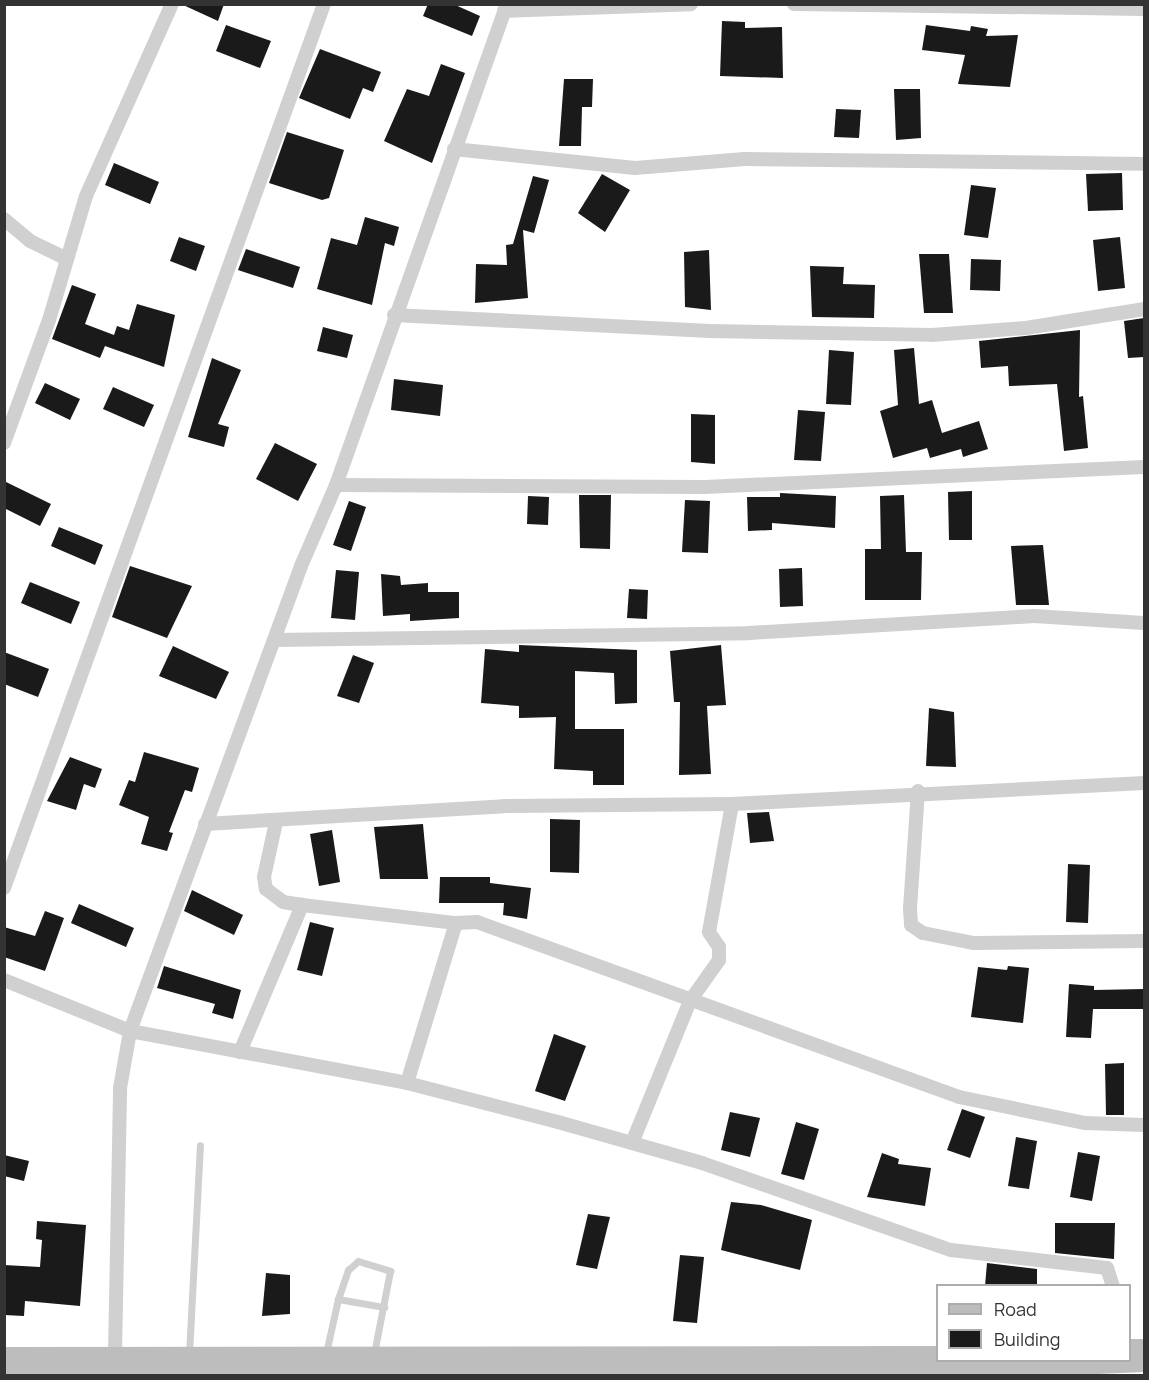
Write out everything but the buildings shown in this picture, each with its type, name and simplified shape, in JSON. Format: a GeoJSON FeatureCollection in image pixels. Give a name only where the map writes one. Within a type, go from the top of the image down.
{"type":"FeatureCollection","features":[{"type":"Feature","properties":{"kind":"street"},"geometry":{"type":"LineString","coordinates":[[4,443],[67,259],[86,196],[172,4]]}},
{"type":"Feature","properties":{"kind":"street"},"geometry":{"type":"LineString","coordinates":[[4,888],[324,4]]}},
{"type":"Feature","properties":{"kind":"street"},"geometry":{"type":"LineString","coordinates":[[115,1354],[120,1088],[130,1031],[274,640],[336,485],[394,315],[506,8],[691,4]]}},
{"type":"Feature","properties":{"kind":"street"},"geometry":{"type":"LineString","coordinates":[[794,4],[1144,9]]}},
{"type":"Feature","properties":{"kind":"street"},"geometry":{"type":"LineString","coordinates":[[454,149],[635,168],[757,159],[1144,164]]}},
{"type":"Feature","properties":{"kind":"street"},"geometry":{"type":"LineString","coordinates":[[4,219],[30,241],[67,259]]}},
{"type":"Feature","properties":{"kind":"street"},"geometry":{"type":"LineString","coordinates":[[394,315],[710,331],[932,335],[1026,328],[1144,309]]}},
{"type":"Feature","properties":{"kind":"street"},"geometry":{"type":"LineString","coordinates":[[336,485],[705,487],[1144,467]]}},
{"type":"Feature","properties":{"kind":"street"},"geometry":{"type":"LineString","coordinates":[[274,640],[749,633],[1034,616],[1144,623]]}},
{"type":"Feature","properties":{"kind":"street"},"geometry":{"type":"LineString","coordinates":[[205,824],[276,822],[504,806],[732,804],[918,791],[1144,783]]}},
{"type":"Feature","properties":{"kind":"street"},"geometry":{"type":"LineString","coordinates":[[918,791],[910,909],[911,925],[923,933],[974,943],[1144,941]]}},
{"type":"Feature","properties":{"kind":"street"},"geometry":{"type":"LineString","coordinates":[[632,1143],[690,1001],[718,960],[720,947],[710,932],[732,804]]}},
{"type":"Feature","properties":{"kind":"street"},"geometry":{"type":"LineString","coordinates":[[276,822],[264,877],[266,889],[283,902],[456,923],[477,922],[959,1097],[1085,1123],[1144,1125]]}},
{"type":"Feature","properties":{"kind":"street"},"geometry":{"type":"LineString","coordinates":[[240,1052],[302,905]]}},
{"type":"Feature","properties":{"kind":"street"},"geometry":{"type":"LineString","coordinates":[[407,1083],[456,923]]}},
{"type":"Feature","properties":{"kind":"street"},"geometry":{"type":"LineString","coordinates":[[4,980],[130,1031],[407,1083],[632,1143],[951,1250],[1107,1268],[1112,1284]]}},
{"type":"Feature","properties":{"kind":"street"},"geometry":{"type":"LineString","coordinates":[[6,1369],[115,1354],[189,1356],[326,1353],[936,1354]]}},
{"type":"Feature","properties":{"kind":"street"},"geometry":{"type":"LineString","coordinates":[[6,1369],[247,1372],[1026,1372],[1091,1370],[1144,1364]]}},
{"type":"Feature","properties":{"kind":"lane"},"geometry":{"type":"LineString","coordinates":[[189,1356],[200,1145]]}},
{"type":"Feature","properties":{"kind":"lane"},"geometry":{"type":"LineString","coordinates":[[326,1353],[338,1299],[348,1270],[358,1260],[390,1271],[374,1353]]}},
{"type":"Feature","properties":{"kind":"lane"},"geometry":{"type":"LineString","coordinates":[[338,1299],[384,1307]]}}]}
